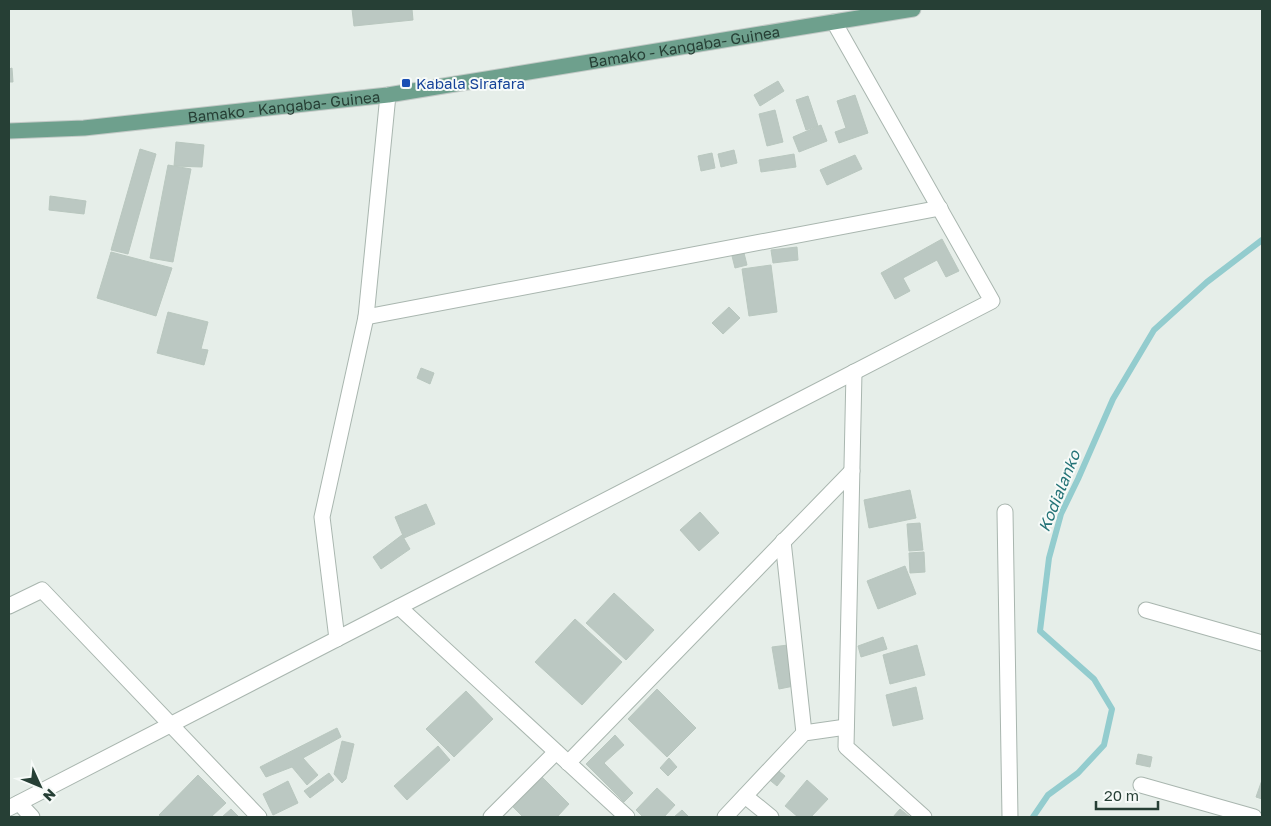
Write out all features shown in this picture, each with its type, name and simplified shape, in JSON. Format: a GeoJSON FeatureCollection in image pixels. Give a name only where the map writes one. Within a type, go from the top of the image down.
{"type":"FeatureCollection","features":[{"type":"Feature","properties":{"kind":"main road","name":"Bamako - Kangaba- Guinea"},"geometry":{"type":"LineString","coordinates":[[9,131],[84,128],[388,95],[913,9]]}},
{"type":"Feature","properties":{"kind":"street"},"geometry":{"type":"LineString","coordinates":[[14,806],[992,301],[834,22]]}},
{"type":"Feature","properties":{"kind":"street"},"geometry":{"type":"LineString","coordinates":[[337,639],[322,517],[366,317],[388,95]]}},
{"type":"Feature","properties":{"kind":"street"},"geometry":{"type":"LineString","coordinates":[[366,317],[940,208]]}},
{"type":"Feature","properties":{"kind":"street"},"geometry":{"type":"LineString","coordinates":[[854,372],[846,747],[924,817]]}},
{"type":"Feature","properties":{"kind":"street"},"geometry":{"type":"LineString","coordinates":[[568,763],[852,471]]}},
{"type":"Feature","properties":{"kind":"street"},"geometry":{"type":"LineString","coordinates":[[1005,512],[1010,817]]}},
{"type":"Feature","properties":{"kind":"street"},"geometry":{"type":"LineString","coordinates":[[783,541],[804,733]]}},
{"type":"Feature","properties":{"kind":"street"},"geometry":{"type":"LineString","coordinates":[[9,606],[42,590],[259,817]]}},
{"type":"Feature","properties":{"kind":"street"},"geometry":{"type":"LineString","coordinates":[[399,607],[627,817]]}},
{"type":"Feature","properties":{"kind":"street"},"geometry":{"type":"LineString","coordinates":[[1146,610],[1262,643]]}},
{"type":"Feature","properties":{"kind":"street"},"geometry":{"type":"LineString","coordinates":[[725,817],[804,733],[846,727]]}},
{"type":"Feature","properties":{"kind":"street"},"geometry":{"type":"LineString","coordinates":[[491,817],[556,752]]}},
{"type":"Feature","properties":{"kind":"street"},"geometry":{"type":"LineString","coordinates":[[1141,785],[1254,817]]}},
{"type":"Feature","properties":{"kind":"street"},"geometry":{"type":"LineString","coordinates":[[745,796],[771,817]]}},
{"type":"Feature","properties":{"kind":"street"},"geometry":{"type":"LineString","coordinates":[[14,806],[32,817]]}},
{"type":"Feature","properties":{"kind":"building"},"geometry":{"type":"Polygon","coordinates":[[[352,9],[412,9],[413,20],[354,26],[352,9]]]}},
{"type":"Feature","properties":{"kind":"building"},"geometry":{"type":"Polygon","coordinates":[[[12,68],[13,82],[9,82],[9,69],[12,68]]]}},
{"type":"Feature","properties":{"kind":"building"},"geometry":{"type":"Polygon","coordinates":[[[778,81],[784,91],[760,106],[754,95],[778,81]]]}},
{"type":"Feature","properties":{"kind":"building"},"geometry":{"type":"Polygon","coordinates":[[[855,95],[868,133],[839,143],[835,132],[846,128],[837,101],[855,95]]]}},
{"type":"Feature","properties":{"kind":"building"},"geometry":{"type":"Polygon","coordinates":[[[808,96],[818,126],[806,130],[796,100],[808,96]]]}},
{"type":"Feature","properties":{"kind":"building"},"geometry":{"type":"Polygon","coordinates":[[[775,110],[783,142],[767,146],[759,114],[775,110]]]}},
{"type":"Feature","properties":{"kind":"building"},"geometry":{"type":"Polygon","coordinates":[[[821,125],[827,141],[799,152],[793,137],[821,125]]]}},
{"type":"Feature","properties":{"kind":"building"},"geometry":{"type":"Polygon","coordinates":[[[176,142],[204,145],[202,167],[174,166],[176,142]]]}},
{"type":"Feature","properties":{"kind":"building"},"geometry":{"type":"Polygon","coordinates":[[[140,149],[156,154],[128,254],[111,250],[140,149]]]}},
{"type":"Feature","properties":{"kind":"building"},"geometry":{"type":"Polygon","coordinates":[[[734,150],[737,163],[721,167],[718,154],[734,150]]]}},
{"type":"Feature","properties":{"kind":"building"},"geometry":{"type":"Polygon","coordinates":[[[712,153],[715,168],[701,171],[698,156],[712,153]]]}},
{"type":"Feature","properties":{"kind":"building"},"geometry":{"type":"Polygon","coordinates":[[[794,154],[796,167],[761,172],[759,160],[794,154]]]}},
{"type":"Feature","properties":{"kind":"building"},"geometry":{"type":"Polygon","coordinates":[[[855,155],[862,169],[827,185],[820,170],[855,155]]]}},
{"type":"Feature","properties":{"kind":"building"},"geometry":{"type":"Polygon","coordinates":[[[168,165],[191,169],[173,262],[150,258],[168,165]]]}},
{"type":"Feature","properties":{"kind":"building"},"geometry":{"type":"Polygon","coordinates":[[[50,196],[86,201],[84,214],[49,210],[50,196]]]}},
{"type":"Feature","properties":{"kind":"building"},"geometry":{"type":"Polygon","coordinates":[[[942,239],[959,271],[946,277],[937,260],[903,278],[910,291],[895,299],[881,273],[942,239]]]}},
{"type":"Feature","properties":{"kind":"building"},"geometry":{"type":"Polygon","coordinates":[[[797,247],[798,260],[773,263],[771,250],[797,247]]]}},
{"type":"Feature","properties":{"kind":"building"},"geometry":{"type":"Polygon","coordinates":[[[111,252],[172,268],[156,316],[97,298],[111,252]]]}},
{"type":"Feature","properties":{"kind":"building"},"geometry":{"type":"Polygon","coordinates":[[[744,253],[747,265],[735,268],[732,256],[744,253]]]}},
{"type":"Feature","properties":{"kind":"building"},"geometry":{"type":"Polygon","coordinates":[[[771,265],[777,312],[749,316],[742,269],[771,265]]]}},
{"type":"Feature","properties":{"kind":"building"},"geometry":{"type":"Polygon","coordinates":[[[729,307],[740,318],[723,334],[712,323],[729,307]]]}},
{"type":"Feature","properties":{"kind":"building"},"geometry":{"type":"Polygon","coordinates":[[[168,312],[208,322],[201,349],[208,350],[204,365],[157,353],[168,312]]]}},
{"type":"Feature","properties":{"kind":"building"},"geometry":{"type":"Polygon","coordinates":[[[421,368],[434,373],[430,384],[417,378],[421,368]]]}},
{"type":"Feature","properties":{"kind":"building"},"geometry":{"type":"Polygon","coordinates":[[[910,490],[916,518],[869,528],[864,500],[910,490]]]}},
{"type":"Feature","properties":{"kind":"building"},"geometry":{"type":"Polygon","coordinates":[[[426,504],[435,524],[404,538],[395,517],[426,504]]]}},
{"type":"Feature","properties":{"kind":"building"},"geometry":{"type":"Polygon","coordinates":[[[700,512],[719,533],[699,551],[680,530],[700,512]]]}},
{"type":"Feature","properties":{"kind":"building"},"geometry":{"type":"Polygon","coordinates":[[[920,523],[923,550],[909,551],[907,524],[920,523]]]}},
{"type":"Feature","properties":{"kind":"building"},"geometry":{"type":"Polygon","coordinates":[[[402,535],[410,549],[381,569],[373,557],[402,535]]]}},
{"type":"Feature","properties":{"kind":"building"},"geometry":{"type":"Polygon","coordinates":[[[924,552],[925,572],[910,573],[909,553],[924,552]]]}},
{"type":"Feature","properties":{"kind":"building"},"geometry":{"type":"Polygon","coordinates":[[[905,566],[916,594],[878,609],[867,581],[905,566]]]}},
{"type":"Feature","properties":{"kind":"building"},"geometry":{"type":"Polygon","coordinates":[[[614,593],[654,630],[626,660],[586,623],[614,593]]]}},
{"type":"Feature","properties":{"kind":"building"},"geometry":{"type":"Polygon","coordinates":[[[575,619],[622,662],[582,705],[535,662],[575,619]]]}},
{"type":"Feature","properties":{"kind":"building"},"geometry":{"type":"Polygon","coordinates":[[[883,637],[887,649],[861,657],[858,646],[883,637]]]}},
{"type":"Feature","properties":{"kind":"building"},"geometry":{"type":"Polygon","coordinates":[[[788,645],[794,686],[779,689],[772,647],[788,645]]]}},
{"type":"Feature","properties":{"kind":"building"},"geometry":{"type":"Polygon","coordinates":[[[917,645],[925,675],[890,684],[883,655],[917,645]]]}},
{"type":"Feature","properties":{"kind":"building"},"geometry":{"type":"Polygon","coordinates":[[[916,687],[923,719],[893,726],[886,695],[916,687]]]}},
{"type":"Feature","properties":{"kind":"building"},"geometry":{"type":"Polygon","coordinates":[[[657,689],[696,728],[667,757],[628,719],[657,689]]]}},
{"type":"Feature","properties":{"kind":"building"},"geometry":{"type":"Polygon","coordinates":[[[466,691],[493,719],[454,757],[426,729],[466,691]]]}},
{"type":"Feature","properties":{"kind":"building"},"geometry":{"type":"Polygon","coordinates":[[[337,728],[341,737],[303,758],[318,775],[307,785],[292,767],[266,777],[260,767],[337,728]]]}},
{"type":"Feature","properties":{"kind":"building"},"geometry":{"type":"Polygon","coordinates":[[[615,735],[624,745],[604,763],[633,793],[624,802],[586,764],[615,735]]]}},
{"type":"Feature","properties":{"kind":"building"},"geometry":{"type":"Polygon","coordinates":[[[342,741],[354,744],[346,779],[342,783],[334,774],[342,741]]]}},
{"type":"Feature","properties":{"kind":"building"},"geometry":{"type":"Polygon","coordinates":[[[438,746],[450,760],[407,800],[394,786],[438,746]]]}},
{"type":"Feature","properties":{"kind":"building"},"geometry":{"type":"Polygon","coordinates":[[[1138,754],[1152,757],[1150,767],[1136,764],[1138,754]]]}},
{"type":"Feature","properties":{"kind":"building"},"geometry":{"type":"Polygon","coordinates":[[[669,758],[677,767],[668,776],[660,768],[669,758]]]}},
{"type":"Feature","properties":{"kind":"building"},"geometry":{"type":"Polygon","coordinates":[[[769,763],[785,776],[777,786],[761,773],[769,763]]]}},
{"type":"Feature","properties":{"kind":"building"},"geometry":{"type":"Polygon","coordinates":[[[329,773],[334,780],[310,798],[304,791],[329,773]]]}},
{"type":"Feature","properties":{"kind":"building"},"geometry":{"type":"Polygon","coordinates":[[[539,774],[569,804],[557,817],[523,817],[510,804],[539,774]]]}},
{"type":"Feature","properties":{"kind":"building"},"geometry":{"type":"Polygon","coordinates":[[[198,775],[226,803],[211,817],[162,817],[159,815],[198,775]]]}},
{"type":"Feature","properties":{"kind":"building"},"geometry":{"type":"Polygon","coordinates":[[[807,780],[828,799],[811,817],[798,817],[785,806],[807,780]]]}},
{"type":"Feature","properties":{"kind":"building"},"geometry":{"type":"Polygon","coordinates":[[[1262,780],[1262,799],[1256,797],[1262,780]]]}},
{"type":"Feature","properties":{"kind":"building"},"geometry":{"type":"Polygon","coordinates":[[[288,781],[298,803],[273,815],[263,794],[288,781]]]}},
{"type":"Feature","properties":{"kind":"building"},"geometry":{"type":"Polygon","coordinates":[[[657,788],[675,805],[664,817],[643,817],[636,810],[657,788]]]}},
{"type":"Feature","properties":{"kind":"building"},"geometry":{"type":"Polygon","coordinates":[[[231,809],[239,817],[222,817],[231,809]]]}},
{"type":"Feature","properties":{"kind":"building"},"geometry":{"type":"Polygon","coordinates":[[[900,809],[910,817],[893,817],[900,809]]]}},
{"type":"Feature","properties":{"kind":"building"},"geometry":{"type":"Polygon","coordinates":[[[682,810],[689,817],[674,817],[682,810]]]}},
{"type":"Feature","properties":{"kind":"waterway","name":"Kodialanko"},"geometry":{"type":"LineString","coordinates":[[1033,817],[1048,795],[1078,773],[1104,745],[1112,709],[1094,679],[1040,631],[1049,558],[1061,514],[1113,399],[1154,330],[1207,282],[1262,240]]}},
{"type":"Feature","properties":{"kind":"place","name":"Kabala Sirafara"},"geometry":{"type":"Point","coordinates":[406,83]}}]}
